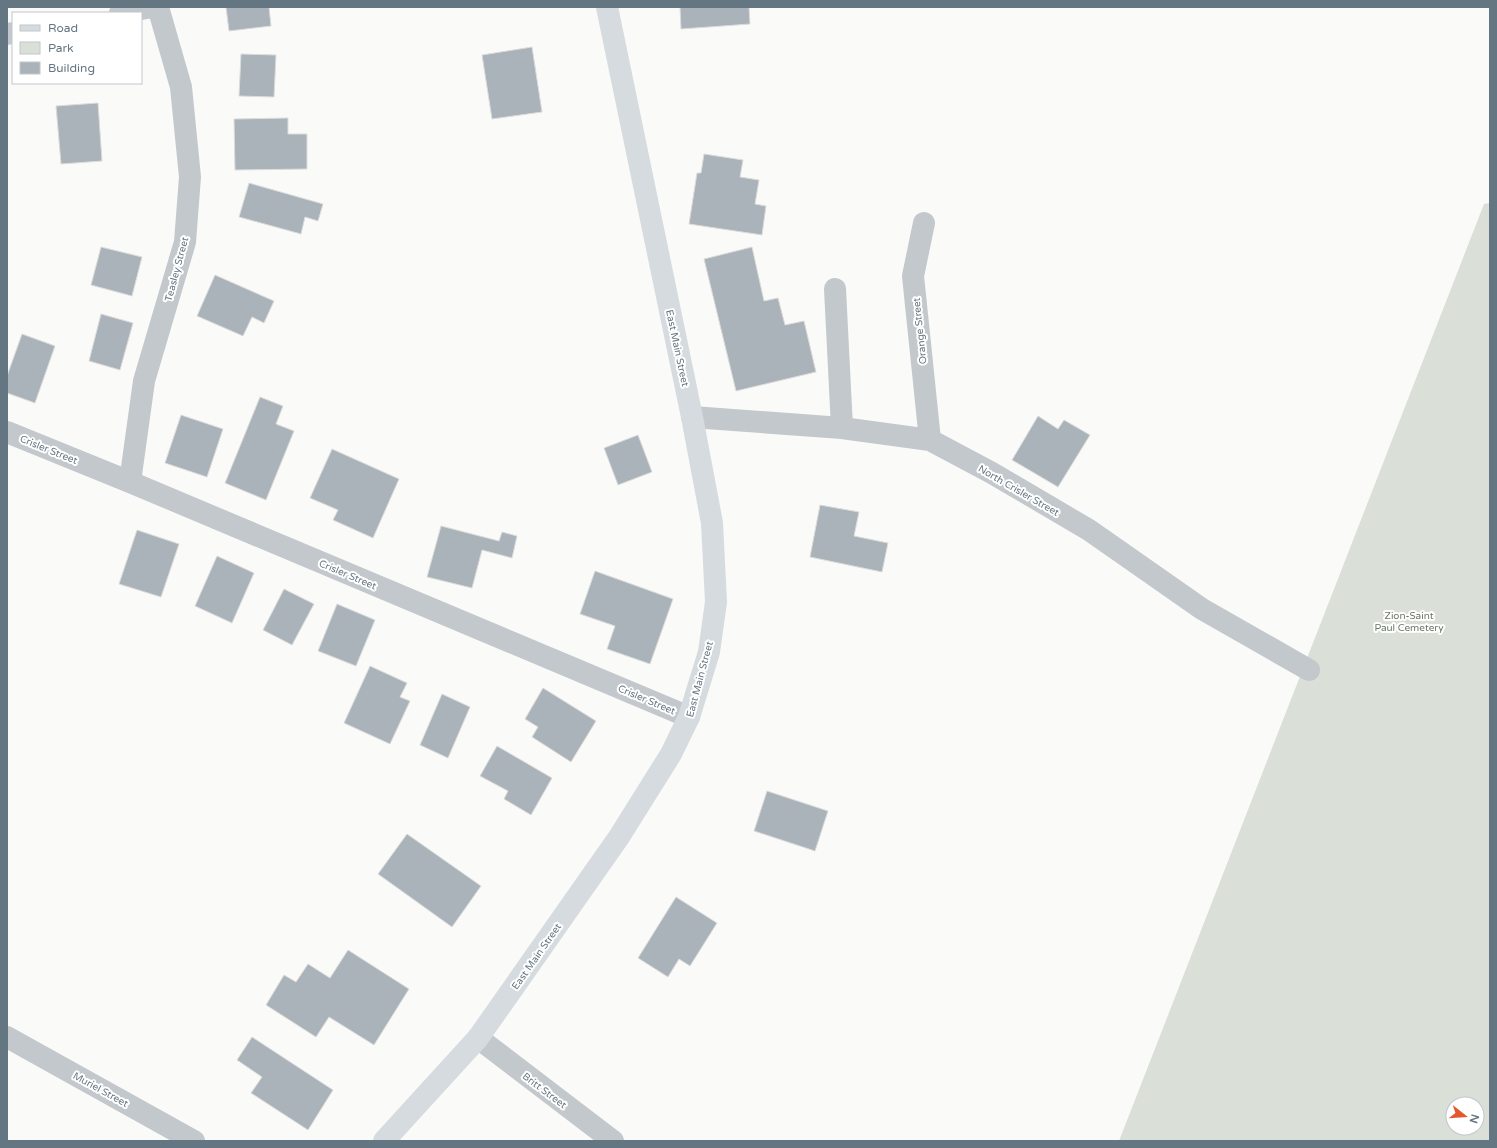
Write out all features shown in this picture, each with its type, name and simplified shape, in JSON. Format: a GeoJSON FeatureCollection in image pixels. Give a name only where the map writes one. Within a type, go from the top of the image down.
{"type":"FeatureCollection","features":[{"type":"Feature","properties":{"kind":"main road","name":"East Main Street"},"geometry":{"type":"LineString","coordinates":[[384,1141],[478,1038],[619,837],[671,754],[689,717],[709,652],[716,602],[712,523],[692,416],[607,7]]}},
{"type":"Feature","properties":{"kind":"street"},"geometry":{"type":"LineString","coordinates":[[125,12],[152,7]]}},
{"type":"Feature","properties":{"kind":"street","name":"Teasley Street"},"geometry":{"type":"LineString","coordinates":[[130,482],[144,382],[185,242],[190,178],[182,87],[158,7]]}},
{"type":"Feature","properties":{"kind":"street","name":"Orange Street"},"geometry":{"type":"LineString","coordinates":[[924,223],[913,276],[930,440]]}},
{"type":"Feature","properties":{"kind":"street"},"geometry":{"type":"LineString","coordinates":[[835,289],[842,428]]}},
{"type":"Feature","properties":{"kind":"street","name":"North Crisler Street"},"geometry":{"type":"LineString","coordinates":[[692,416],[842,428],[930,440],[992,473],[1089,530],[1202,609],[1309,670]]}},
{"type":"Feature","properties":{"kind":"street","name":"Crisler Street"},"geometry":{"type":"LineString","coordinates":[[7,432],[130,482],[689,717]]}},
{"type":"Feature","properties":{"kind":"street","name":"Muriel Street"},"geometry":{"type":"LineString","coordinates":[[7,1037],[194,1141]]}},
{"type":"Feature","properties":{"kind":"street","name":"Britt Street"},"geometry":{"type":"LineString","coordinates":[[478,1038],[613,1141]]}},
{"type":"Feature","properties":{"kind":"green space","name":"Zion-Saint Paul Cemetery"},"geometry":{"type":"Polygon","coordinates":[[[1490,203],[1490,1141],[1119,1141],[1484,204],[1490,203]]]}},
{"type":"Feature","properties":{"kind":"building"},"geometry":{"type":"Polygon","coordinates":[[[226,7],[269,7],[271,26],[229,31],[226,7]]]}},
{"type":"Feature","properties":{"kind":"building"},"geometry":{"type":"Polygon","coordinates":[[[680,7],[749,7],[750,24],[681,29],[680,7]]]}},
{"type":"Feature","properties":{"kind":"building"},"geometry":{"type":"Polygon","coordinates":[[[532,47],[542,112],[492,119],[482,55],[532,47]]]}},
{"type":"Feature","properties":{"kind":"building"},"geometry":{"type":"Polygon","coordinates":[[[241,54],[276,55],[274,97],[239,96],[241,54]]]}},
{"type":"Feature","properties":{"kind":"building"},"geometry":{"type":"Polygon","coordinates":[[[98,103],[102,161],[61,164],[56,106],[98,103]]]}},
{"type":"Feature","properties":{"kind":"building"},"geometry":{"type":"Polygon","coordinates":[[[288,118],[288,134],[307,134],[307,169],[235,170],[234,119],[288,118]]]}},
{"type":"Feature","properties":{"kind":"building"},"geometry":{"type":"Polygon","coordinates":[[[704,154],[743,160],[740,177],[759,180],[755,204],[766,206],[762,235],[689,224],[697,173],[701,173],[704,154]]]}},
{"type":"Feature","properties":{"kind":"building"},"geometry":{"type":"Polygon","coordinates":[[[249,183],[323,204],[318,221],[305,217],[301,234],[239,217],[249,183]]]}},
{"type":"Feature","properties":{"kind":"building"},"geometry":{"type":"Polygon","coordinates":[[[101,247],[142,257],[132,296],[91,285],[101,247]]]}},
{"type":"Feature","properties":{"kind":"building"},"geometry":{"type":"Polygon","coordinates":[[[752,247],[764,301],[778,298],[785,325],[804,321],[816,372],[736,391],[704,259],[752,247]]]}},
{"type":"Feature","properties":{"kind":"building"},"geometry":{"type":"Polygon","coordinates":[[[215,275],[274,301],[264,323],[252,317],[243,336],[197,316],[215,275]]]}},
{"type":"Feature","properties":{"kind":"building"},"geometry":{"type":"Polygon","coordinates":[[[101,314],[133,323],[120,370],[89,361],[101,314]]]}},
{"type":"Feature","properties":{"kind":"building"},"geometry":{"type":"Polygon","coordinates":[[[22,334],[55,346],[35,403],[7,393],[7,376],[22,334]]]}},
{"type":"Feature","properties":{"kind":"building"},"geometry":{"type":"Polygon","coordinates":[[[260,397],[283,406],[276,424],[294,431],[266,500],[225,483],[260,397]]]}},
{"type":"Feature","properties":{"kind":"building"},"geometry":{"type":"Polygon","coordinates":[[[181,415],[223,429],[207,477],[165,463],[181,415]]]}},
{"type":"Feature","properties":{"kind":"building"},"geometry":{"type":"Polygon","coordinates":[[[1038,416],[1058,429],[1064,420],[1090,435],[1058,487],[1012,460],[1038,416]]]}},
{"type":"Feature","properties":{"kind":"building"},"geometry":{"type":"Polygon","coordinates":[[[638,435],[652,472],[618,485],[604,448],[638,435]]]}},
{"type":"Feature","properties":{"kind":"building"},"geometry":{"type":"Polygon","coordinates":[[[332,449],[399,479],[373,538],[333,520],[338,510],[310,498],[332,449]]]}},
{"type":"Feature","properties":{"kind":"building"},"geometry":{"type":"Polygon","coordinates":[[[820,505],[859,512],[854,536],[888,543],[882,572],[810,557],[820,505]]]}},
{"type":"Feature","properties":{"kind":"building"},"geometry":{"type":"Polygon","coordinates":[[[441,526],[499,541],[502,532],[517,536],[512,558],[482,550],[472,588],[427,577],[441,526]]]}},
{"type":"Feature","properties":{"kind":"building"},"geometry":{"type":"Polygon","coordinates":[[[137,530],[179,544],[161,597],[119,584],[137,530]]]}},
{"type":"Feature","properties":{"kind":"building"},"geometry":{"type":"Polygon","coordinates":[[[217,556],[254,573],[232,623],[195,606],[217,556]]]}},
{"type":"Feature","properties":{"kind":"building"},"geometry":{"type":"Polygon","coordinates":[[[595,571],[673,599],[650,664],[607,649],[615,626],[580,614],[595,571]]]}},
{"type":"Feature","properties":{"kind":"building"},"geometry":{"type":"Polygon","coordinates":[[[284,589],[314,604],[292,645],[263,630],[284,589]]]}},
{"type":"Feature","properties":{"kind":"building"},"geometry":{"type":"Polygon","coordinates":[[[337,604],[375,620],[356,666],[318,651],[337,604]]]}},
{"type":"Feature","properties":{"kind":"building"},"geometry":{"type":"Polygon","coordinates":[[[370,666],[407,683],[400,697],[410,701],[390,744],[344,723],[370,666]]]}},
{"type":"Feature","properties":{"kind":"building"},"geometry":{"type":"Polygon","coordinates":[[[543,688],[596,721],[571,762],[532,737],[538,727],[525,719],[543,688]]]}},
{"type":"Feature","properties":{"kind":"building"},"geometry":{"type":"Polygon","coordinates":[[[442,694],[470,707],[448,758],[420,745],[442,694]]]}},
{"type":"Feature","properties":{"kind":"building"},"geometry":{"type":"Polygon","coordinates":[[[497,746],[552,778],[531,815],[504,799],[508,791],[480,776],[497,746]]]}},
{"type":"Feature","properties":{"kind":"building"},"geometry":{"type":"Polygon","coordinates":[[[767,791],[828,811],[815,851],[754,831],[767,791]]]}},
{"type":"Feature","properties":{"kind":"building"},"geometry":{"type":"Polygon","coordinates":[[[407,834],[481,886],[452,927],[378,874],[407,834]]]}},
{"type":"Feature","properties":{"kind":"building"},"geometry":{"type":"Polygon","coordinates":[[[676,897],[717,923],[690,966],[679,959],[668,977],[638,958],[676,897]]]}},
{"type":"Feature","properties":{"kind":"building"},"geometry":{"type":"Polygon","coordinates":[[[348,950],[409,989],[374,1045],[329,1017],[316,1037],[266,1005],[284,975],[296,982],[308,964],[330,978],[348,950]]]}},
{"type":"Feature","properties":{"kind":"building"},"geometry":{"type":"Polygon","coordinates":[[[252,1037],[333,1090],[308,1130],[251,1093],[262,1077],[237,1060],[252,1037]]]}}]}
